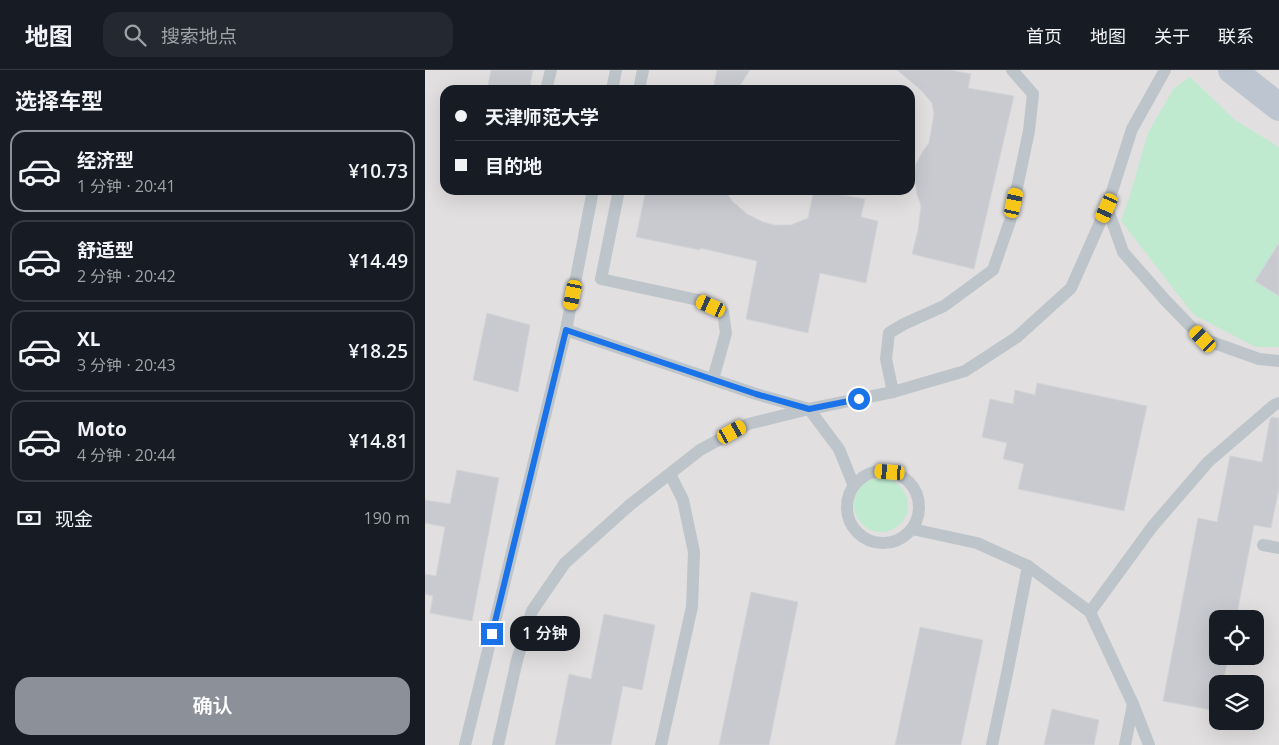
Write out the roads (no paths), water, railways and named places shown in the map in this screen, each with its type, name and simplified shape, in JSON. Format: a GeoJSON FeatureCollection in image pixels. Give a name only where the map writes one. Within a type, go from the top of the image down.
{"type":"FeatureCollection","features":[{"type":"Feature","properties":{"kind":"street"},"geometry":{"type":"LineString","coordinates":[[1232,70],[1279,107]]}},
{"type":"Feature","properties":{"kind":"lane"},"geometry":{"type":"LineString","coordinates":[[547,85],[551,70]]}},
{"type":"Feature","properties":{"kind":"lane"},"geometry":{"type":"LineString","coordinates":[[613,85],[616,70]]}},
{"type":"Feature","properties":{"kind":"lane"},"geometry":{"type":"LineString","coordinates":[[640,85],[643,70]]}},
{"type":"Feature","properties":{"kind":"lane"},"geometry":{"type":"LineString","coordinates":[[893,392],[885,360],[889,333],[944,306],[993,270],[1010,221],[1029,132],[1033,94],[1012,70]]}},
{"type":"Feature","properties":{"kind":"lane"},"geometry":{"type":"LineString","coordinates":[[498,745],[517,660],[531,612],[565,563],[631,504],[700,450],[748,424],[809,409],[893,392],[965,371],[1017,337],[1071,288],[1107,208],[1133,129],[1165,70]]}},
{"type":"Feature","properties":{"kind":"lane"},"geometry":{"type":"LineString","coordinates":[[465,745],[566,330],[592,195]]}},
{"type":"Feature","properties":{"kind":"lane"},"geometry":{"type":"LineString","coordinates":[[618,195],[601,279],[698,300],[723,312],[726,333],[713,379]]}},
{"type":"Feature","properties":{"kind":"lane"},"geometry":{"type":"LineString","coordinates":[[1107,208],[1123,252],[1166,301],[1203,339],[1259,359],[1279,361]]}},
{"type":"Feature","properties":{"kind":"lane"},"geometry":{"type":"LineString","coordinates":[[566,330],[809,409],[839,449],[853,486]]}},
{"type":"Feature","properties":{"kind":"lane"},"geometry":{"type":"LineString","coordinates":[[1091,612],[1152,527],[1208,462],[1274,405],[1279,403]]}},
{"type":"Feature","properties":{"kind":"lane"},"geometry":{"type":"LineString","coordinates":[[880,471],[895,474],[908,481],[918,499],[918,514],[912,529],[896,541],[876,543],[857,533],[851,525],[847,505],[853,486],[861,478],[880,471]]}},
{"type":"Feature","properties":{"kind":"lane"},"geometry":{"type":"LineString","coordinates":[[661,745],[692,607],[694,552],[683,500],[670,474]]}},
{"type":"Feature","properties":{"kind":"lane"},"geometry":{"type":"LineString","coordinates":[[912,529],[977,543],[1028,566],[1091,612],[1133,704],[1149,745]]}},
{"type":"Feature","properties":{"kind":"lane"},"geometry":{"type":"LineString","coordinates":[[1263,545],[1279,548]]}},
{"type":"Feature","properties":{"kind":"lane"},"geometry":{"type":"LineString","coordinates":[[991,745],[1028,566]]}},
{"type":"Feature","properties":{"kind":"lane"},"geometry":{"type":"LineString","coordinates":[[1125,745],[1133,704]]}}]}
